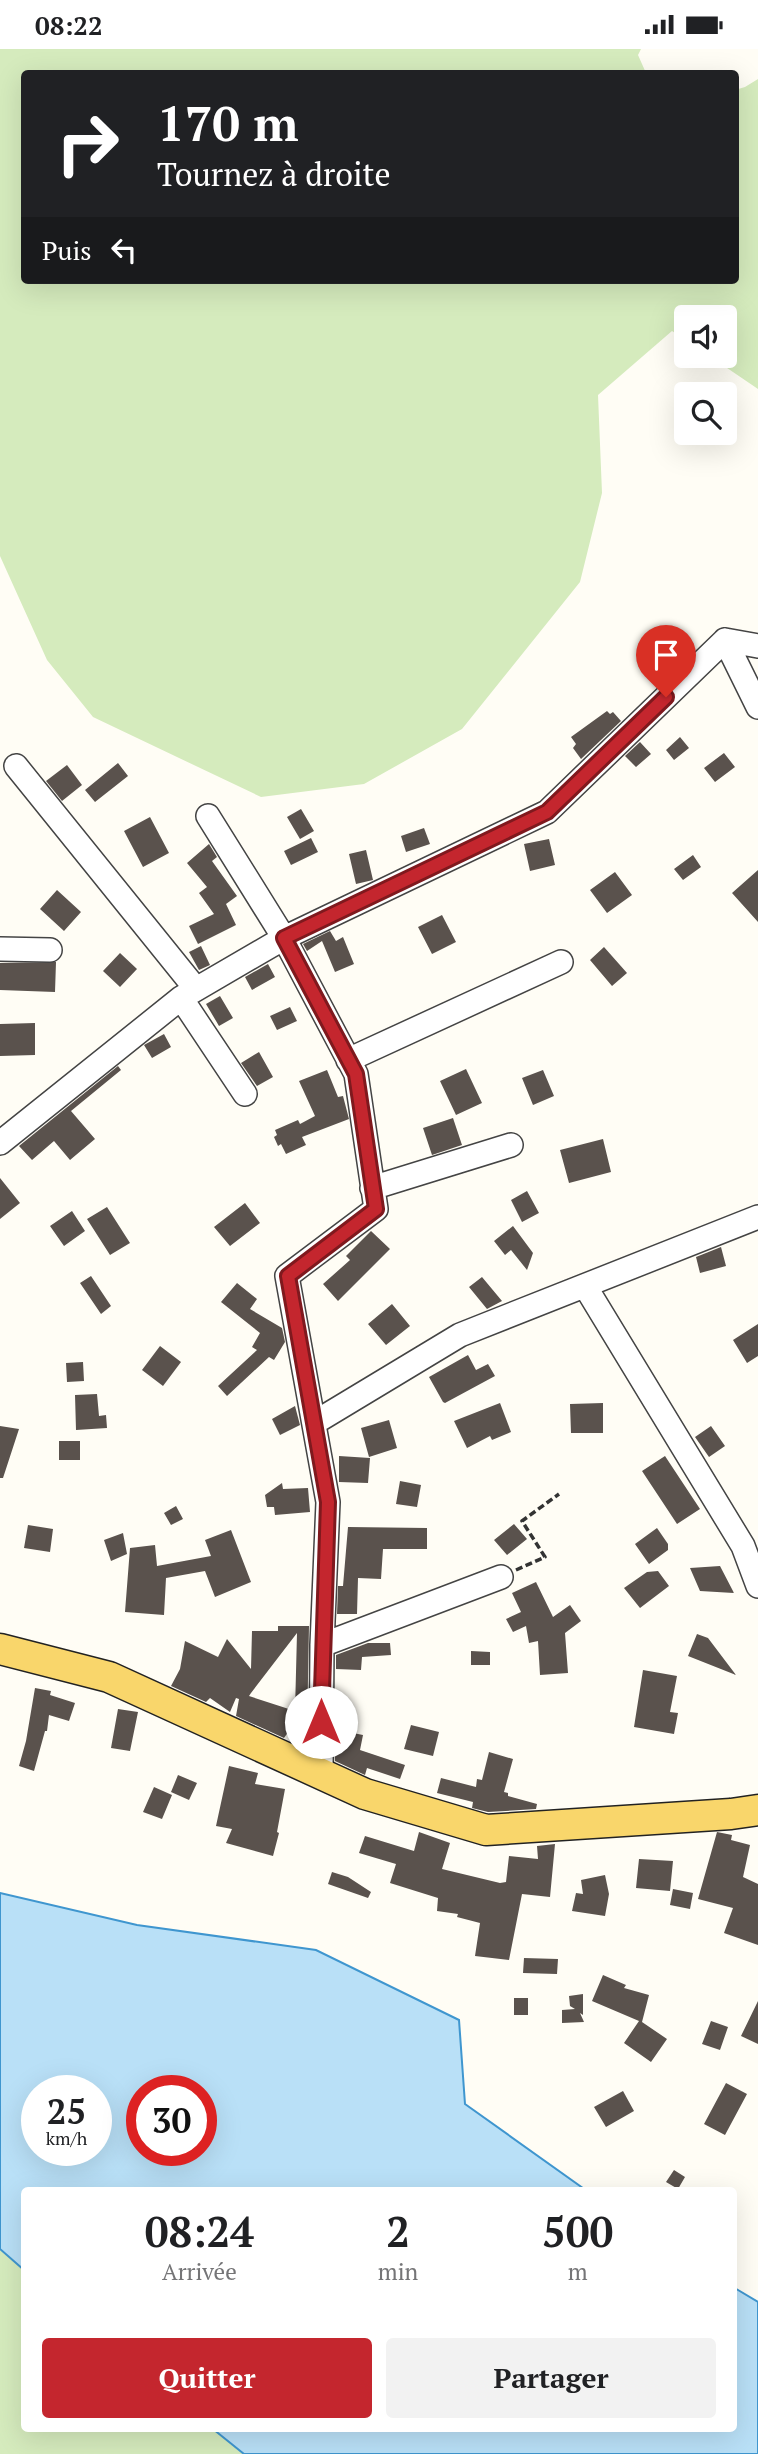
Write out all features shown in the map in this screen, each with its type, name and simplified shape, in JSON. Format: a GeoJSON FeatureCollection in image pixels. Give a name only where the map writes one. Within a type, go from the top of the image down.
{"type":"FeatureCollection","features":[{"type":"Feature","properties":{"kind":"main road"},"geometry":{"type":"LineString","coordinates":[[0,1649],[109,1677],[365,1794],[486,1830],[758,1810]]}},
{"type":"Feature","properties":{"kind":"street"},"geometry":{"type":"LineString","coordinates":[[725,640],[758,646]]}},
{"type":"Feature","properties":{"kind":"street"},"geometry":{"type":"LineString","coordinates":[[725,640],[758,707]]}},
{"type":"Feature","properties":{"kind":"street"},"geometry":{"type":"LineString","coordinates":[[0,1143],[189,994],[284,938],[547,812],[725,640]]}},
{"type":"Feature","properties":{"kind":"street"},"geometry":{"type":"LineString","coordinates":[[16,766],[189,994],[245,1094]]}},
{"type":"Feature","properties":{"kind":"street"},"geometry":{"type":"LineString","coordinates":[[208,816],[284,938],[356,1074],[376,1209],[288,1276],[328,1502],[322,1645],[321,1774]]}},
{"type":"Feature","properties":{"kind":"street"},"geometry":{"type":"LineString","coordinates":[[0,949],[50,950]]}},
{"type":"Feature","properties":{"kind":"street"},"geometry":{"type":"LineString","coordinates":[[348,1060],[561,962]]}},
{"type":"Feature","properties":{"kind":"street"},"geometry":{"type":"LineString","coordinates":[[372,1188],[511,1145]]}},
{"type":"Feature","properties":{"kind":"street"},"geometry":{"type":"LineString","coordinates":[[314,1423],[460,1335],[758,1217]]}},
{"type":"Feature","properties":{"kind":"street"},"geometry":{"type":"LineString","coordinates":[[584,1286],[743,1546],[758,1586]]}},
{"type":"Feature","properties":{"kind":"street"},"geometry":{"type":"LineString","coordinates":[[322,1645],[501,1577]]}},
{"type":"Feature","properties":{"kind":"path"},"geometry":{"type":"LineString","coordinates":[[501,1577],[545,1557],[522,1521],[559,1494]]}},
{"type":"Feature","properties":{"kind":"green space"},"geometry":{"type":"Polygon","coordinates":[[[0,49],[641,49],[638,55],[645,70],[21,70],[21,284],[739,284],[739,89],[758,79],[758,389],[727,368],[737,368],[737,305],[674,305],[674,332],[672,331],[598,395],[602,493],[580,582],[462,729],[364,784],[261,797],[93,717],[47,660],[0,556],[0,49]]]}},
{"type":"Feature","properties":{"kind":"green space"},"geometry":{"type":"Polygon","coordinates":[[[0,2249],[21,2267],[21,2432],[217,2432],[244,2454],[0,2454],[0,2249]]]}},
{"type":"Feature","properties":{"kind":"water"},"geometry":{"type":"Polygon","coordinates":[[[0,1893],[137,1925],[316,1950],[459,2020],[465,2104],[581,2187],[21,2187],[21,2267],[0,2249],[0,1893]]]}},
{"type":"Feature","properties":{"kind":"water"},"geometry":{"type":"Polygon","coordinates":[[[737,2289],[758,2302],[758,2454],[244,2454],[217,2432],[737,2432],[737,2289]]]}},
{"type":"Feature","properties":{"kind":"building"},"geometry":{"type":"Polygon","coordinates":[[[607,711],[610,714],[613,712],[621,721],[581,759],[573,748],[576,744],[571,737],[607,711]]]}},
{"type":"Feature","properties":{"kind":"building"},"geometry":{"type":"Polygon","coordinates":[[[680,737],[689,748],[674,760],[666,750],[680,737]]]}},
{"type":"Feature","properties":{"kind":"building"},"geometry":{"type":"Polygon","coordinates":[[[640,742],[651,754],[636,767],[625,756],[640,742]]]}},
{"type":"Feature","properties":{"kind":"building"},"geometry":{"type":"Polygon","coordinates":[[[724,753],[735,767],[715,782],[704,768],[724,753]]]}},
{"type":"Feature","properties":{"kind":"building"},"geometry":{"type":"Polygon","coordinates":[[[118,763],[128,776],[95,802],[85,790],[118,763]]]}},
{"type":"Feature","properties":{"kind":"building"},"geometry":{"type":"Polygon","coordinates":[[[67,765],[82,785],[62,801],[46,781],[67,765]]]}},
{"type":"Feature","properties":{"kind":"building"},"geometry":{"type":"Polygon","coordinates":[[[301,809],[314,831],[300,839],[287,817],[301,809]]]}},
{"type":"Feature","properties":{"kind":"building"},"geometry":{"type":"Polygon","coordinates":[[[150,817],[169,853],[143,867],[124,831],[150,817]]]}},
{"type":"Feature","properties":{"kind":"building"},"geometry":{"type":"Polygon","coordinates":[[[424,828],[430,844],[406,852],[401,836],[424,828]]]}},
{"type":"Feature","properties":{"kind":"building"},"geometry":{"type":"Polygon","coordinates":[[[311,838],[318,852],[291,865],[284,851],[311,838]]]}},
{"type":"Feature","properties":{"kind":"building"},"geometry":{"type":"Polygon","coordinates":[[[549,839],[555,865],[530,871],[524,844],[549,839]]]}},
{"type":"Feature","properties":{"kind":"building"},"geometry":{"type":"Polygon","coordinates":[[[209,844],[217,857],[212,861],[237,896],[226,904],[236,925],[198,944],[189,926],[214,914],[199,893],[207,887],[187,863],[209,844]]]}},
{"type":"Feature","properties":{"kind":"building"},"geometry":{"type":"Polygon","coordinates":[[[366,850],[373,880],[356,884],[349,854],[366,850]]]}},
{"type":"Feature","properties":{"kind":"building"},"geometry":{"type":"Polygon","coordinates":[[[693,855],[701,867],[683,880],[674,869],[693,855]]]}},
{"type":"Feature","properties":{"kind":"building"},"geometry":{"type":"Polygon","coordinates":[[[758,870],[758,922],[732,893],[758,870]]]}},
{"type":"Feature","properties":{"kind":"building"},"geometry":{"type":"Polygon","coordinates":[[[615,872],[632,895],[607,913],[590,890],[615,872]]]}},
{"type":"Feature","properties":{"kind":"building"},"geometry":{"type":"Polygon","coordinates":[[[57,890],[81,912],[64,931],[40,909],[57,890]]]}},
{"type":"Feature","properties":{"kind":"building"},"geometry":{"type":"Polygon","coordinates":[[[442,915],[456,942],[432,954],[418,927],[442,915]]]}},
{"type":"Feature","properties":{"kind":"building"},"geometry":{"type":"Polygon","coordinates":[[[330,931],[336,941],[343,937],[354,964],[335,972],[322,941],[307,951],[303,944],[330,931]]]}},
{"type":"Feature","properties":{"kind":"building"},"geometry":{"type":"Polygon","coordinates":[[[201,946],[210,965],[199,970],[189,952],[201,946]]]}},
{"type":"Feature","properties":{"kind":"building"},"geometry":{"type":"Polygon","coordinates":[[[604,947],[627,973],[612,986],[590,960],[604,947]]]}},
{"type":"Feature","properties":{"kind":"building"},"geometry":{"type":"Polygon","coordinates":[[[120,953],[137,969],[120,987],[103,971],[120,953]]]}},
{"type":"Feature","properties":{"kind":"building"},"geometry":{"type":"Polygon","coordinates":[[[56,962],[55,992],[0,990],[0,963],[56,962]]]}},
{"type":"Feature","properties":{"kind":"building"},"geometry":{"type":"Polygon","coordinates":[[[268,964],[275,977],[252,990],[245,977],[268,964]]]}},
{"type":"Feature","properties":{"kind":"building"},"geometry":{"type":"Polygon","coordinates":[[[220,996],[233,1018],[219,1026],[206,1004],[220,996]]]}},
{"type":"Feature","properties":{"kind":"building"},"geometry":{"type":"Polygon","coordinates":[[[290,1007],[297,1021],[277,1030],[270,1016],[290,1007]]]}},
{"type":"Feature","properties":{"kind":"building"},"geometry":{"type":"Polygon","coordinates":[[[35,1023],[35,1055],[0,1056],[0,1024],[35,1023]]]}},
{"type":"Feature","properties":{"kind":"building"},"geometry":{"type":"Polygon","coordinates":[[[164,1034],[171,1047],[152,1058],[144,1045],[164,1034]]]}},
{"type":"Feature","properties":{"kind":"building"},"geometry":{"type":"Polygon","coordinates":[[[259,1052],[273,1077],[257,1086],[241,1063],[259,1052]]]}},
{"type":"Feature","properties":{"kind":"building"},"geometry":{"type":"Polygon","coordinates":[[[118,1066],[121,1070],[71,1111],[95,1139],[70,1160],[54,1141],[32,1160],[19,1146],[118,1066]]]}},
{"type":"Feature","properties":{"kind":"building"},"geometry":{"type":"Polygon","coordinates":[[[466,1069],[482,1103],[456,1115],[440,1081],[466,1069]]]}},
{"type":"Feature","properties":{"kind":"building"},"geometry":{"type":"Polygon","coordinates":[[[327,1070],[338,1097],[343,1096],[349,1119],[302,1137],[306,1145],[286,1154],[281,1144],[278,1146],[274,1137],[277,1135],[275,1130],[298,1120],[300,1124],[315,1116],[299,1081],[327,1070]]]}},
{"type":"Feature","properties":{"kind":"building"},"geometry":{"type":"Polygon","coordinates":[[[543,1070],[554,1096],[533,1105],[522,1078],[543,1070]]]}},
{"type":"Feature","properties":{"kind":"building"},"geometry":{"type":"Polygon","coordinates":[[[453,1118],[462,1145],[432,1155],[423,1128],[453,1118]]]}},
{"type":"Feature","properties":{"kind":"building"},"geometry":{"type":"Polygon","coordinates":[[[603,1139],[611,1172],[569,1183],[560,1150],[603,1139]]]}},
{"type":"Feature","properties":{"kind":"building"},"geometry":{"type":"Polygon","coordinates":[[[0,1178],[20,1203],[0,1219],[0,1178]]]}},
{"type":"Feature","properties":{"kind":"building"},"geometry":{"type":"Polygon","coordinates":[[[527,1191],[539,1213],[522,1222],[511,1200],[527,1191]]]}},
{"type":"Feature","properties":{"kind":"building"},"geometry":{"type":"Polygon","coordinates":[[[245,1203],[260,1223],[230,1246],[214,1227],[245,1203]]]}},
{"type":"Feature","properties":{"kind":"building"},"geometry":{"type":"Polygon","coordinates":[[[107,1207],[130,1243],[110,1255],[87,1219],[107,1207]]]}},
{"type":"Feature","properties":{"kind":"building"},"geometry":{"type":"Polygon","coordinates":[[[72,1211],[85,1231],[64,1246],[50,1226],[72,1211]]]}},
{"type":"Feature","properties":{"kind":"building"},"geometry":{"type":"Polygon","coordinates":[[[513,1226],[533,1253],[527,1270],[511,1250],[505,1255],[494,1241],[513,1226]]]}},
{"type":"Feature","properties":{"kind":"building"},"geometry":{"type":"Polygon","coordinates":[[[371,1231],[390,1249],[338,1301],[323,1284],[350,1260],[346,1256],[371,1231]]]}},
{"type":"Feature","properties":{"kind":"building"},"geometry":{"type":"Polygon","coordinates":[[[721,1247],[726,1266],[700,1273],[696,1257],[721,1247]]]}},
{"type":"Feature","properties":{"kind":"building"},"geometry":{"type":"Polygon","coordinates":[[[91,1276],[111,1306],[101,1314],[80,1283],[91,1276]]]}},
{"type":"Feature","properties":{"kind":"building"},"geometry":{"type":"Polygon","coordinates":[[[482,1277],[502,1301],[487,1309],[469,1287],[482,1277]]]}},
{"type":"Feature","properties":{"kind":"building"},"geometry":{"type":"Polygon","coordinates":[[[237,1283],[257,1299],[250,1309],[282,1328],[285,1342],[274,1360],[269,1357],[227,1396],[218,1386],[257,1350],[252,1347],[260,1333],[221,1302],[237,1283]]]}},
{"type":"Feature","properties":{"kind":"building"},"geometry":{"type":"Polygon","coordinates":[[[392,1304],[410,1326],[386,1345],[368,1324],[392,1304]]]}},
{"type":"Feature","properties":{"kind":"building"},"geometry":{"type":"Polygon","coordinates":[[[758,1324],[758,1356],[747,1363],[733,1340],[758,1324]]]}},
{"type":"Feature","properties":{"kind":"building"},"geometry":{"type":"Polygon","coordinates":[[[160,1346],[181,1362],[163,1386],[142,1370],[160,1346]]]}},
{"type":"Feature","properties":{"kind":"building"},"geometry":{"type":"Polygon","coordinates":[[[468,1355],[476,1370],[488,1364],[495,1376],[443,1402],[429,1377],[468,1355]]]}},
{"type":"Feature","properties":{"kind":"building"},"geometry":{"type":"Polygon","coordinates":[[[83,1362],[84,1381],[67,1382],[66,1363],[83,1362]]]}},
{"type":"Feature","properties":{"kind":"building"},"geometry":{"type":"Polygon","coordinates":[[[97,1394],[99,1416],[106,1415],[107,1428],[76,1430],[75,1395],[97,1394]]]}},
{"type":"Feature","properties":{"kind":"building"},"geometry":{"type":"Polygon","coordinates":[[[500,1403],[511,1432],[492,1440],[490,1436],[467,1448],[454,1421],[500,1403]]]}},
{"type":"Feature","properties":{"kind":"building"},"geometry":{"type":"Polygon","coordinates":[[[603,1403],[603,1433],[571,1433],[570,1404],[603,1403]]]}},
{"type":"Feature","properties":{"kind":"building"},"geometry":{"type":"Polygon","coordinates":[[[295,1406],[300,1425],[280,1435],[272,1419],[295,1406]]]}},
{"type":"Feature","properties":{"kind":"building"},"geometry":{"type":"Polygon","coordinates":[[[389,1420],[397,1448],[369,1457],[361,1428],[389,1420]]]}},
{"type":"Feature","properties":{"kind":"building"},"geometry":{"type":"Polygon","coordinates":[[[0,1426],[19,1429],[3,1478],[0,1478],[0,1426]]]}},
{"type":"Feature","properties":{"kind":"building"},"geometry":{"type":"Polygon","coordinates":[[[711,1426],[725,1446],[709,1457],[695,1437],[711,1426]]]}},
{"type":"Feature","properties":{"kind":"building"},"geometry":{"type":"Polygon","coordinates":[[[59,1441],[80,1441],[80,1460],[59,1460],[59,1441]]]}},
{"type":"Feature","properties":{"kind":"building"},"geometry":{"type":"Polygon","coordinates":[[[339,1456],[370,1458],[368,1483],[339,1482],[339,1456]]]}},
{"type":"Feature","properties":{"kind":"building"},"geometry":{"type":"Polygon","coordinates":[[[665,1456],[700,1509],[677,1524],[642,1471],[665,1456]]]}},
{"type":"Feature","properties":{"kind":"building"},"geometry":{"type":"Polygon","coordinates":[[[400,1481],[421,1485],[417,1507],[396,1504],[400,1481]]]}},
{"type":"Feature","properties":{"kind":"building"},"geometry":{"type":"Polygon","coordinates":[[[282,1483],[283,1489],[308,1488],[310,1512],[275,1515],[274,1507],[267,1507],[265,1495],[282,1483]]]}},
{"type":"Feature","properties":{"kind":"building"},"geometry":{"type":"Polygon","coordinates":[[[176,1506],[183,1519],[171,1525],[164,1513],[176,1506]]]}},
{"type":"Feature","properties":{"kind":"building"},"geometry":{"type":"Polygon","coordinates":[[[514,1524],[527,1539],[507,1555],[494,1540],[514,1524]]]}},
{"type":"Feature","properties":{"kind":"building"},"geometry":{"type":"Polygon","coordinates":[[[28,1525],[53,1529],[50,1552],[24,1548],[28,1525]]]}},
{"type":"Feature","properties":{"kind":"building"},"geometry":{"type":"Polygon","coordinates":[[[348,1527],[427,1528],[427,1549],[383,1549],[381,1579],[358,1578],[357,1614],[337,1614],[338,1586],[343,1586],[348,1527]]]}},
{"type":"Feature","properties":{"kind":"building"},"geometry":{"type":"Polygon","coordinates":[[[657,1528],[668,1544],[668,1550],[649,1564],[635,1544],[657,1528]]]}},
{"type":"Feature","properties":{"kind":"building"},"geometry":{"type":"Polygon","coordinates":[[[231,1530],[251,1582],[215,1597],[205,1571],[166,1578],[164,1615],[125,1612],[130,1548],[155,1545],[157,1566],[211,1556],[205,1540],[231,1530]]]}},
{"type":"Feature","properties":{"kind":"building"},"geometry":{"type":"Polygon","coordinates":[[[123,1533],[127,1554],[111,1561],[104,1540],[123,1533]]]}},
{"type":"Feature","properties":{"kind":"building"},"geometry":{"type":"Polygon","coordinates":[[[720,1566],[734,1593],[700,1591],[690,1568],[720,1566]]]}},
{"type":"Feature","properties":{"kind":"building"},"geometry":{"type":"Polygon","coordinates":[[[658,1571],[669,1586],[640,1608],[624,1588],[647,1572],[658,1571]]]}},
{"type":"Feature","properties":{"kind":"building"},"geometry":{"type":"Polygon","coordinates":[[[536,1582],[553,1617],[570,1605],[581,1621],[565,1633],[568,1673],[540,1675],[538,1641],[529,1643],[526,1626],[513,1632],[506,1619],[521,1612],[512,1593],[536,1582]]]}},
{"type":"Feature","properties":{"kind":"building"},"geometry":{"type":"Polygon","coordinates":[[[278,1626],[309,1626],[307,1731],[293,1725],[284,1738],[236,1716],[239,1699],[236,1698],[230,1712],[210,1698],[206,1702],[171,1686],[180,1669],[185,1641],[218,1657],[227,1639],[251,1669],[252,1631],[278,1631],[278,1626]],[[297,1633],[249,1696],[295,1711],[297,1633]]]}},
{"type":"Feature","properties":{"kind":"building"},"geometry":{"type":"Polygon","coordinates":[[[697,1634],[708,1638],[736,1675],[688,1656],[697,1634]]]}},
{"type":"Feature","properties":{"kind":"building"},"geometry":{"type":"Polygon","coordinates":[[[368,1643],[390,1643],[391,1655],[362,1657],[361,1670],[336,1669],[336,1655],[368,1643]]]}},
{"type":"Feature","properties":{"kind":"building"},"geometry":{"type":"Polygon","coordinates":[[[471,1651],[490,1652],[490,1665],[471,1665],[471,1651]]]}},
{"type":"Feature","properties":{"kind":"building"},"geometry":{"type":"Polygon","coordinates":[[[643,1670],[677,1676],[670,1712],[678,1713],[674,1734],[634,1727],[643,1670]]]}},
{"type":"Feature","properties":{"kind":"building"},"geometry":{"type":"Polygon","coordinates":[[[35,1688],[51,1691],[50,1695],[75,1703],[69,1721],[49,1715],[47,1731],[34,1771],[19,1766],[35,1688]]]}},
{"type":"Feature","properties":{"kind":"building"},"geometry":{"type":"Polygon","coordinates":[[[118,1709],[138,1712],[130,1751],[111,1748],[118,1709]]]}},
{"type":"Feature","properties":{"kind":"building"},"geometry":{"type":"Polygon","coordinates":[[[335,1725],[349,1727],[348,1732],[363,1735],[360,1750],[405,1765],[400,1779],[367,1768],[365,1775],[335,1761],[335,1725]]]}},
{"type":"Feature","properties":{"kind":"building"},"geometry":{"type":"Polygon","coordinates":[[[411,1725],[439,1732],[433,1756],[404,1749],[411,1725]]]}},
{"type":"Feature","properties":{"kind":"building"},"geometry":{"type":"Polygon","coordinates":[[[489,1752],[513,1759],[504,1792],[508,1793],[508,1796],[537,1804],[536,1809],[488,1812],[472,1808],[473,1802],[437,1793],[441,1778],[476,1787],[477,1779],[482,1780],[489,1752]]]}},
{"type":"Feature","properties":{"kind":"building"},"geometry":{"type":"Polygon","coordinates":[[[229,1766],[258,1773],[255,1784],[285,1789],[273,1856],[226,1843],[232,1829],[216,1826],[229,1766]]]}},
{"type":"Feature","properties":{"kind":"building"},"geometry":{"type":"Polygon","coordinates":[[[178,1775],[197,1783],[189,1800],[171,1792],[178,1775]]]}},
{"type":"Feature","properties":{"kind":"building"},"geometry":{"type":"Polygon","coordinates":[[[154,1787],[172,1795],[162,1819],[143,1812],[154,1787]]]}},
{"type":"Feature","properties":{"kind":"building"},"geometry":{"type":"Polygon","coordinates":[[[419,1832],[450,1843],[442,1869],[500,1883],[506,1882],[509,1856],[538,1859],[537,1846],[555,1844],[550,1897],[522,1894],[509,1960],[475,1956],[480,1923],[457,1917],[458,1914],[437,1911],[438,1898],[390,1883],[396,1864],[359,1853],[365,1836],[414,1851],[419,1832]]]}},
{"type":"Feature","properties":{"kind":"building"},"geometry":{"type":"Polygon","coordinates":[[[717,1832],[732,1835],[731,1840],[750,1845],[743,1877],[758,1884],[758,1945],[724,1933],[733,1908],[698,1899],[717,1832]]]}},
{"type":"Feature","properties":{"kind":"building"},"geometry":{"type":"Polygon","coordinates":[[[639,1859],[673,1861],[670,1891],[636,1888],[639,1859]]]}},
{"type":"Feature","properties":{"kind":"building"},"geometry":{"type":"Polygon","coordinates":[[[332,1872],[348,1877],[371,1892],[368,1898],[328,1884],[332,1872]]]}},
{"type":"Feature","properties":{"kind":"building"},"geometry":{"type":"Polygon","coordinates":[[[605,1875],[609,1894],[605,1916],[572,1911],[576,1893],[583,1894],[581,1880],[605,1875]]]}},
{"type":"Feature","properties":{"kind":"building"},"geometry":{"type":"Polygon","coordinates":[[[673,1889],[693,1893],[690,1909],[670,1905],[673,1889]]]}},
{"type":"Feature","properties":{"kind":"building"},"geometry":{"type":"Polygon","coordinates":[[[524,1958],[558,1959],[557,1974],[523,1973],[524,1958]]]}},
{"type":"Feature","properties":{"kind":"building"},"geometry":{"type":"Polygon","coordinates":[[[603,1975],[626,1985],[624,1988],[649,1995],[642,2022],[667,2039],[651,2062],[624,2043],[639,2021],[592,2001],[603,1975]]]}},
{"type":"Feature","properties":{"kind":"building"},"geometry":{"type":"Polygon","coordinates":[[[583,1994],[583,2015],[580,2013],[584,2022],[562,2023],[562,2010],[575,2009],[570,2006],[569,1996],[583,1994]]]}},
{"type":"Feature","properties":{"kind":"building"},"geometry":{"type":"Polygon","coordinates":[[[514,1998],[528,1998],[528,2015],[514,2015],[514,1998]]]}},
{"type":"Feature","properties":{"kind":"building"},"geometry":{"type":"Polygon","coordinates":[[[758,2001],[758,2044],[741,2036],[758,2001]]]}},
{"type":"Feature","properties":{"kind":"building"},"geometry":{"type":"Polygon","coordinates":[[[711,2021],[728,2027],[720,2050],[702,2044],[711,2021]]]}},
{"type":"Feature","properties":{"kind":"building"},"geometry":{"type":"Polygon","coordinates":[[[726,2083],[747,2094],[725,2135],[704,2124],[726,2083]]]}},
{"type":"Feature","properties":{"kind":"building"},"geometry":{"type":"Polygon","coordinates":[[[623,2091],[634,2111],[606,2127],[594,2107],[623,2091]]]}},
{"type":"Feature","properties":{"kind":"building"},"geometry":{"type":"Polygon","coordinates":[[[674,2170],[685,2177],[679,2187],[666,2182],[674,2170]]]}},
{"type":"Feature","properties":{"kind":"route"},"geometry":{"type":"LineString","coordinates":[[321,1722],[328,1502],[288,1276],[376,1209],[356,1074],[284,938],[547,812],[666,697]]}}]}
